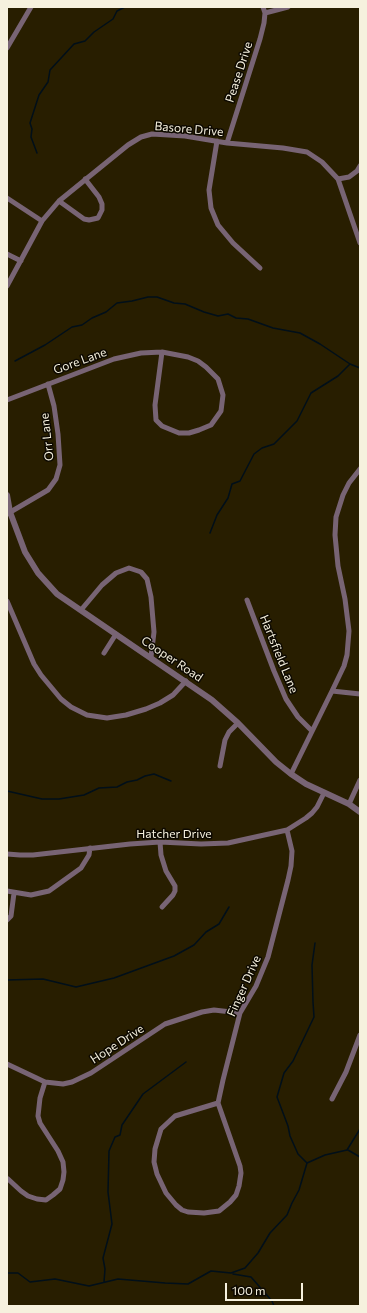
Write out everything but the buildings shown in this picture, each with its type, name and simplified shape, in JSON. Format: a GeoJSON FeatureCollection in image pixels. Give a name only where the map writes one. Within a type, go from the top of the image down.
{"type":"FeatureCollection","features":[{"type":"Feature","properties":{"kind":"street"},"geometry":{"type":"LineString","coordinates":[[7,48],[31,7]]}},
{"type":"Feature","properties":{"kind":"street"},"geometry":{"type":"LineString","coordinates":[[264,10],[288,7]]}},
{"type":"Feature","properties":{"kind":"street","name":"Pease Drive"},"geometry":{"type":"LineString","coordinates":[[227,143],[260,39],[264,24],[264,10]]}},
{"type":"Feature","properties":{"kind":"street","name":"Basore Drive"},"geometry":{"type":"LineString","coordinates":[[7,286],[22,261],[42,221],[59,200],[128,145],[141,137],[152,134],[185,136],[227,143],[283,148],[307,152],[322,162],[338,179],[351,213],[360,243]]}},
{"type":"Feature","properties":{"kind":"street"},"geometry":{"type":"LineString","coordinates":[[217,141],[209,190],[211,208],[218,225],[233,243],[260,268]]}},
{"type":"Feature","properties":{"kind":"street"},"geometry":{"type":"LineString","coordinates":[[338,179],[349,177],[357,171],[360,166]]}},
{"type":"Feature","properties":{"kind":"street"},"geometry":{"type":"LineString","coordinates":[[59,200],[84,219],[89,220],[98,218],[102,210],[102,204],[99,196],[85,179]]}},
{"type":"Feature","properties":{"kind":"street"},"geometry":{"type":"LineString","coordinates":[[7,198],[42,221]]}},
{"type":"Feature","properties":{"kind":"street"},"geometry":{"type":"LineString","coordinates":[[7,254],[22,261]]}},
{"type":"Feature","properties":{"kind":"street","name":"Gore Lane"},"geometry":{"type":"LineString","coordinates":[[7,400],[114,359],[141,353],[162,352],[188,357],[198,361],[218,379],[223,395],[221,411],[211,425],[189,433],[179,433],[162,426],[156,420],[155,405],[162,352]]}},
{"type":"Feature","properties":{"kind":"street","name":"Orr Lane"},"geometry":{"type":"LineString","coordinates":[[8,513],[48,490],[56,479],[60,465],[57,427],[54,406],[48,384]]}},
{"type":"Feature","properties":{"kind":"street"},"geometry":{"type":"LineString","coordinates":[[291,774],[344,666],[347,655],[349,631],[345,599],[338,566],[335,535],[336,517],[343,495],[360,469]]}},
{"type":"Feature","properties":{"kind":"street","name":"Cooper Road"},"geometry":{"type":"LineString","coordinates":[[7,495],[8,513],[25,552],[38,573],[57,594],[212,700],[238,723],[276,762],[291,774],[324,793],[349,804],[360,812]]}},
{"type":"Feature","properties":{"kind":"street"},"geometry":{"type":"LineString","coordinates":[[81,610],[102,585],[116,573],[129,568],[141,572],[147,579],[151,597],[154,632],[150,657]]}},
{"type":"Feature","properties":{"kind":"street","name":"Hartsfield Lane"},"geometry":{"type":"LineString","coordinates":[[247,600],[286,699],[298,717],[312,731]]}},
{"type":"Feature","properties":{"kind":"street"},"geometry":{"type":"LineString","coordinates":[[7,601],[34,664],[60,699],[70,708],[87,715],[107,718],[126,715],[160,704],[173,696],[186,681]]}},
{"type":"Feature","properties":{"kind":"street"},"geometry":{"type":"LineString","coordinates":[[104,653],[116,634]]}},
{"type":"Feature","properties":{"kind":"street"},"geometry":{"type":"LineString","coordinates":[[332,691],[360,694]]}},
{"type":"Feature","properties":{"kind":"street"},"geometry":{"type":"LineString","coordinates":[[220,766],[225,740],[229,732],[238,723]]}},
{"type":"Feature","properties":{"kind":"street"},"geometry":{"type":"LineString","coordinates":[[349,804],[360,780]]}},
{"type":"Feature","properties":{"kind":"street","name":"Hatcher Drive"},"geometry":{"type":"LineString","coordinates":[[7,854],[33,855],[160,842],[221,844],[287,830],[306,818],[317,807],[324,793]]}},
{"type":"Feature","properties":{"kind":"street","name":"Finger Drive"},"geometry":{"type":"LineString","coordinates":[[218,1103],[240,1013],[256,986],[268,957],[292,866],[292,851],[287,830]]}},
{"type":"Feature","properties":{"kind":"street"},"geometry":{"type":"LineString","coordinates":[[160,842],[161,855],[166,871],[175,886],[173,895],[162,907]]}},
{"type":"Feature","properties":{"kind":"street"},"geometry":{"type":"LineString","coordinates":[[7,892],[31,895],[49,891],[81,868],[89,855],[90,848]]}},
{"type":"Feature","properties":{"kind":"street"},"geometry":{"type":"LineString","coordinates":[[7,920],[11,916],[14,893]]}},
{"type":"Feature","properties":{"kind":"street","name":"Hope Drive"},"geometry":{"type":"LineString","coordinates":[[7,1064],[46,1082],[63,1084],[80,1079],[165,1024],[190,1014],[214,1010],[240,1013]]}},
{"type":"Feature","properties":{"kind":"street"},"geometry":{"type":"LineString","coordinates":[[332,1099],[346,1072],[360,1035]]}},
{"type":"Feature","properties":{"kind":"street"},"geometry":{"type":"LineString","coordinates":[[8,1179],[28,1196],[37,1199],[46,1200],[60,1189],[64,1172],[63,1162],[58,1151],[40,1123],[38,1116],[40,1098],[46,1082]]}},
{"type":"Feature","properties":{"kind":"street"},"geometry":{"type":"LineString","coordinates":[[218,1103],[240,1166],[241,1173],[239,1186],[236,1194],[230,1202],[219,1211],[204,1213],[188,1212],[182,1210],[169,1197],[157,1174],[154,1162],[157,1142],[161,1129],[175,1116],[218,1103]]}},
{"type":"Feature","properties":{"kind":"waterway"},"geometry":{"type":"LineString","coordinates":[[37,153],[31,137],[32,129],[30,123],[39,95],[48,82],[50,70],[74,44],[85,41],[94,32],[113,19],[117,11],[125,7]]}},
{"type":"Feature","properties":{"kind":"waterway"},"geometry":{"type":"LineString","coordinates":[[15,361],[45,345],[72,327],[82,325],[92,318],[106,312],[117,303],[148,297],[157,297],[174,303],[185,304],[218,316],[228,314],[236,318],[248,319],[273,328],[300,333],[350,364],[360,368]]}},
{"type":"Feature","properties":{"kind":"waterway"},"geometry":{"type":"LineString","coordinates":[[210,533],[217,515],[228,498],[232,484],[240,481],[254,454],[262,448],[274,444],[297,421],[311,393],[338,376],[350,364]]}},
{"type":"Feature","properties":{"kind":"waterway"},"geometry":{"type":"LineString","coordinates":[[7,791],[42,799],[59,799],[84,795],[99,788],[117,787],[127,782],[154,774],[171,781]]}},
{"type":"Feature","properties":{"kind":"waterway"},"geometry":{"type":"LineString","coordinates":[[7,980],[43,979],[76,987],[114,978],[174,956],[194,945],[206,932],[219,924],[229,907]]}},
{"type":"Feature","properties":{"kind":"waterway"},"geometry":{"type":"LineString","coordinates":[[307,1163],[298,1154],[290,1136],[288,1126],[277,1097],[284,1073],[293,1061],[314,1017],[312,965],[315,943]]}},
{"type":"Feature","properties":{"kind":"waterway"},"geometry":{"type":"LineString","coordinates":[[104,1282],[105,1269],[103,1258],[112,1224],[108,1192],[109,1151],[115,1137],[120,1135],[122,1125],[143,1094],[186,1062]]}},
{"type":"Feature","properties":{"kind":"waterway"},"geometry":{"type":"LineString","coordinates":[[7,1273],[18,1273],[30,1282],[55,1279],[89,1286],[118,1279],[188,1284],[211,1271],[231,1273],[245,1268],[258,1253],[270,1233],[287,1215],[299,1190],[307,1163],[325,1155],[347,1150],[360,1129]]}},
{"type":"Feature","properties":{"kind":"waterway"},"geometry":{"type":"LineString","coordinates":[[348,1150],[360,1157]]}},
{"type":"Feature","properties":{"kind":"waterway"},"geometry":{"type":"LineString","coordinates":[[233,1274],[251,1277],[272,1301],[274,1306]]}}]}
